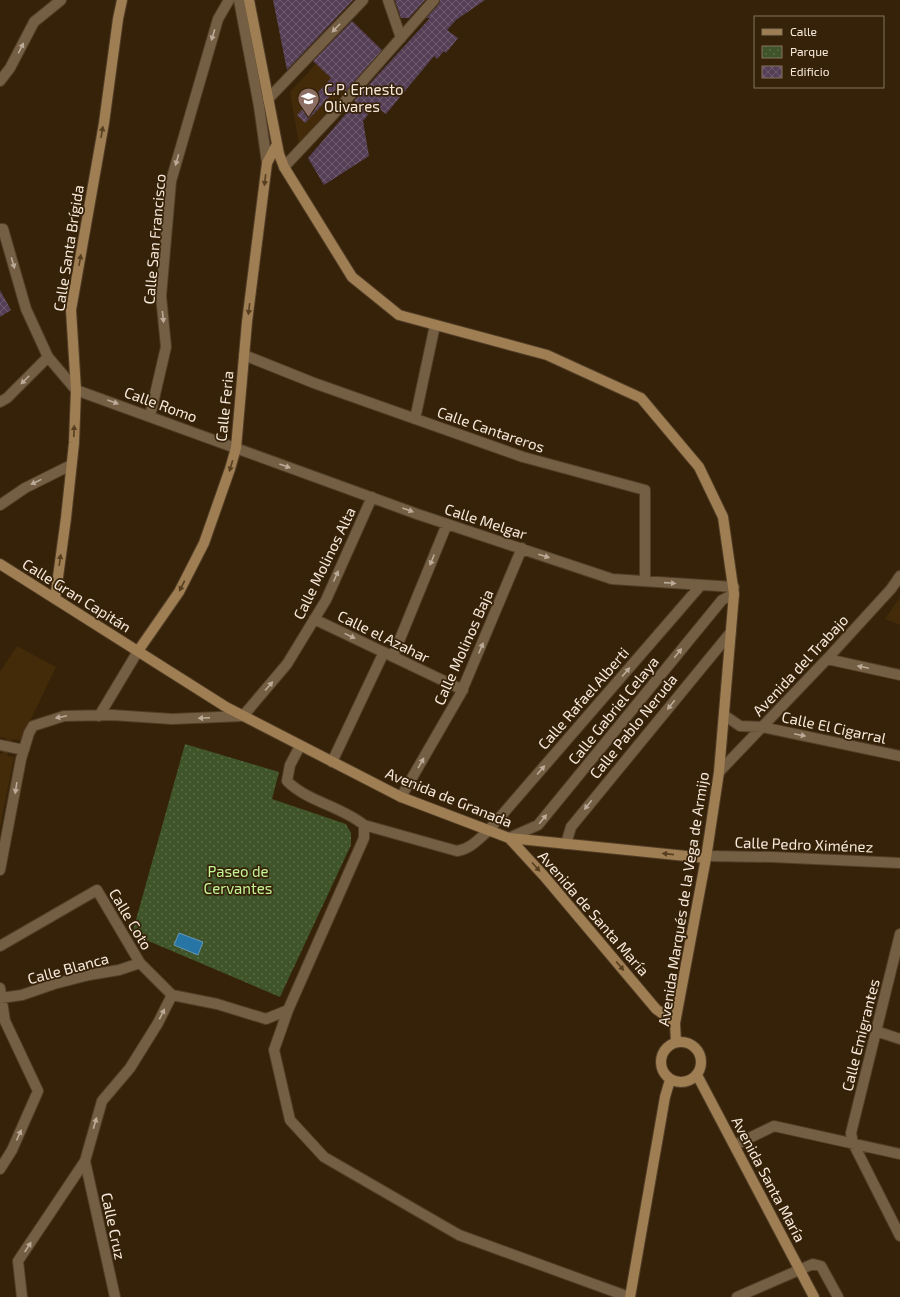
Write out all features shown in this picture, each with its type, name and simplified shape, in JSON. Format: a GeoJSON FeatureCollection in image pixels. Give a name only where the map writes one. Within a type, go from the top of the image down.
{"type":"FeatureCollection","features":[{"type":"Feature","properties":{"kind":"street"},"geometry":{"type":"LineString","coordinates":[[0,81],[10,68],[34,22],[61,0]]}},
{"type":"Feature","properties":{"kind":"street","name":"Calle Santa Brígida"},"geometry":{"type":"LineString","coordinates":[[55,598],[71,465],[76,390],[71,310],[104,123],[118,19],[122,0]]}},
{"type":"Feature","properties":{"kind":"street","name":"Calle San Francisco"},"geometry":{"type":"LineString","coordinates":[[150,416],[166,347],[161,296],[171,181],[218,19],[230,0]]}},
{"type":"Feature","properties":{"kind":"street"},"geometry":{"type":"LineString","coordinates":[[239,0],[259,106],[267,162]]}},
{"type":"Feature","properties":{"kind":"street"},"geometry":{"type":"LineString","coordinates":[[268,99],[363,0]]}},
{"type":"Feature","properties":{"kind":"street"},"geometry":{"type":"LineString","coordinates":[[388,0],[402,38]]}},
{"type":"Feature","properties":{"kind":"street"},"geometry":{"type":"LineString","coordinates":[[284,167],[402,38],[434,0]]}},
{"type":"Feature","properties":{"kind":"street","name":"Avenida Marqués de la Vega de Armijo"},"geometry":{"type":"LineString","coordinates":[[251,1],[268,99],[277,144],[284,167],[352,277],[399,315],[547,355],[641,398],[700,467],[723,517],[734,591],[724,715],[707,857],[675,1023],[676,1042]]}},
{"type":"Feature","properties":{"kind":"street","name":"Calle Feria"},"geometry":{"type":"LineString","coordinates":[[138,651],[179,592],[204,543],[236,448],[244,355],[267,162],[277,144]]}},
{"type":"Feature","properties":{"kind":"street"},"geometry":{"type":"LineString","coordinates":[[0,229],[3,229],[26,309],[48,357],[76,390]]}},
{"type":"Feature","properties":{"kind":"street"},"geometry":{"type":"LineString","coordinates":[[415,419],[435,325]]}},
{"type":"Feature","properties":{"kind":"street","name":"Calle Cantareros"},"geometry":{"type":"LineString","coordinates":[[244,355],[314,383],[523,457],[645,490],[645,581]]}},
{"type":"Feature","properties":{"kind":"street"},"geometry":{"type":"LineString","coordinates":[[0,402],[7,398],[48,357]]}},
{"type":"Feature","properties":{"kind":"street","name":"Calle Romo"},"geometry":{"type":"LineString","coordinates":[[76,390],[236,448]]}},
{"type":"Feature","properties":{"kind":"street","name":"Calle Melgar"},"geometry":{"type":"LineString","coordinates":[[236,448],[447,524],[612,578],[701,585],[734,591]]}},
{"type":"Feature","properties":{"kind":"street"},"geometry":{"type":"LineString","coordinates":[[0,505],[25,488],[71,465]]}},
{"type":"Feature","properties":{"kind":"street","name":"Calle Molinos Alta"},"geometry":{"type":"LineString","coordinates":[[243,716],[288,664],[326,600],[372,497]]}},
{"type":"Feature","properties":{"kind":"street"},"geometry":{"type":"LineString","coordinates":[[332,762],[388,654],[447,524]]}},
{"type":"Feature","properties":{"kind":"street","name":"Calle Molinos Baja"},"geometry":{"type":"LineString","coordinates":[[402,797],[463,690],[522,548]]}},
{"type":"Feature","properties":{"kind":"street","name":"Calle Gran Capitán"},"geometry":{"type":"LineString","coordinates":[[0,564],[243,716]]}},
{"type":"Feature","properties":{"kind":"street","name":"Avenida del Trabajo"},"geometry":{"type":"LineString","coordinates":[[718,772],[827,660],[891,589],[900,576]]}},
{"type":"Feature","properties":{"kind":"street","name":"Calle Rafael Alberti"},"geometry":{"type":"LineString","coordinates":[[364,825],[457,851],[464,850],[488,831],[701,585]]}},
{"type":"Feature","properties":{"kind":"street","name":"Calle Gabriel Celaya"},"geometry":{"type":"LineString","coordinates":[[509,838],[538,824],[722,600],[734,591]]}},
{"type":"Feature","properties":{"kind":"street","name":"Calle el Azahar"},"geometry":{"type":"LineString","coordinates":[[314,619],[463,690]]}},
{"type":"Feature","properties":{"kind":"street","name":"Calle Pablo Neruda"},"geometry":{"type":"LineString","coordinates":[[566,844],[570,826],[731,632]]}},
{"type":"Feature","properties":{"kind":"street"},"geometry":{"type":"LineString","coordinates":[[99,716],[138,651]]}},
{"type":"Feature","properties":{"kind":"street"},"geometry":{"type":"LineString","coordinates":[[827,660],[900,675]]}},
{"type":"Feature","properties":{"kind":"street","name":"Calle El Cigarral"},"geometry":{"type":"LineString","coordinates":[[724,715],[740,726],[762,727],[900,756]]}},
{"type":"Feature","properties":{"kind":"street"},"geometry":{"type":"LineString","coordinates":[[0,870],[20,759],[33,726],[64,716],[172,719],[243,716]]}},
{"type":"Feature","properties":{"kind":"street","name":"Avenida de Granada"},"geometry":{"type":"LineString","coordinates":[[243,716],[402,797],[509,838],[707,857]]}},
{"type":"Feature","properties":{"kind":"street"},"geometry":{"type":"LineString","coordinates":[[0,745],[24,750]]}},
{"type":"Feature","properties":{"kind":"street"},"geometry":{"type":"LineString","coordinates":[[300,746],[290,765],[287,781],[296,790],[351,814],[364,825],[364,838],[288,1010],[274,1050],[290,1120],[324,1157],[459,1235],[630,1297],[665,1097],[670,1080]]}},
{"type":"Feature","properties":{"kind":"street","name":"Avenida de Santa María"},"geometry":{"type":"LineString","coordinates":[[509,838],[544,876],[656,1008],[675,1023]]}},
{"type":"Feature","properties":{"kind":"street","name":"Calle Pedro Ximénez"},"geometry":{"type":"LineString","coordinates":[[707,857],[772,857],[900,863]]}},
{"type":"Feature","properties":{"kind":"street","name":"Calle Coto"},"geometry":{"type":"LineString","coordinates":[[0,946],[97,890],[140,963]]}},
{"type":"Feature","properties":{"kind":"street","name":"Calle Emigrantes"},"geometry":{"type":"LineString","coordinates":[[853,1143],[851,1133],[900,934]]}},
{"type":"Feature","properties":{"kind":"street"},"geometry":{"type":"LineString","coordinates":[[140,963],[172,995],[217,1004],[266,1018],[288,1010]]}},
{"type":"Feature","properties":{"kind":"street","name":"Calle Blanca"},"geometry":{"type":"LineString","coordinates":[[1,993],[22,995],[54,984],[89,975],[119,970],[140,963]]}},
{"type":"Feature","properties":{"kind":"street"},"geometry":{"type":"LineString","coordinates":[[0,1169],[12,1150],[38,1092],[5,1021],[1,993]]}},
{"type":"Feature","properties":{"kind":"street"},"geometry":{"type":"LineString","coordinates":[[22,1297],[18,1262],[85,1161],[102,1101],[130,1068],[158,1022],[172,995]]}},
{"type":"Feature","properties":{"kind":"street"},"geometry":{"type":"LineString","coordinates":[[876,1031],[900,1039]]}},
{"type":"Feature","properties":{"kind":"street"},"geometry":{"type":"LineString","coordinates":[[676,1042],[689,1043],[697,1048],[701,1057],[701,1066],[697,1075],[689,1081],[680,1082],[670,1080],[663,1073],[660,1065],[661,1056],[665,1048],[676,1042]]}},
{"type":"Feature","properties":{"kind":"street","name":"Avenida Santa María"},"geometry":{"type":"LineString","coordinates":[[697,1075],[814,1297]]}},
{"type":"Feature","properties":{"kind":"street"},"geometry":{"type":"LineString","coordinates":[[735,1145],[774,1126],[900,1154]]}},
{"type":"Feature","properties":{"kind":"street"},"geometry":{"type":"LineString","coordinates":[[853,1143],[898,1229]]}},
{"type":"Feature","properties":{"kind":"street","name":"Calle Cruz"},"geometry":{"type":"LineString","coordinates":[[85,1161],[115,1297]]}},
{"type":"Feature","properties":{"kind":"street"},"geometry":{"type":"LineString","coordinates":[[737,1297],[813,1264],[821,1266],[838,1297]]}},
{"type":"Feature","properties":{"kind":"shaded area","name":"C.P. Ernesto Olivares"},"geometry":{"type":"Polygon","coordinates":[[[316,64],[345,91],[299,144],[290,92],[316,64]]]}},
{"type":"Feature","properties":{"kind":"shaded area"},"geometry":{"type":"Polygon","coordinates":[[[900,597],[900,625],[885,619],[900,597]]]}},
{"type":"Feature","properties":{"kind":"shaded area"},"geometry":{"type":"Polygon","coordinates":[[[17,646],[56,667],[21,740],[12,739],[7,756],[14,757],[0,827],[0,754],[2,754],[6,738],[0,737],[0,672],[17,646]]]}},
{"type":"Feature","properties":{"kind":"green space","name":"Paseo de Cervantes"},"geometry":{"type":"Polygon","coordinates":[[[185,744],[279,772],[272,799],[346,824],[351,833],[351,845],[280,997],[132,934],[185,744]]]}},
{"type":"Feature","properties":{"kind":"water"},"geometry":{"type":"Polygon","coordinates":[[[179,933],[203,942],[198,955],[174,945],[179,933]]]}},
{"type":"Feature","properties":{"kind":"building"},"geometry":{"type":"Polygon","coordinates":[[[273,0],[353,0],[287,70],[273,0]]]}},
{"type":"Feature","properties":{"kind":"building"},"geometry":{"type":"Polygon","coordinates":[[[395,0],[425,0],[409,18],[401,18],[395,0]]]}},
{"type":"Feature","properties":{"kind":"building"},"geometry":{"type":"Polygon","coordinates":[[[440,0],[485,0],[456,20],[447,30],[458,38],[446,53],[444,51],[437,59],[434,56],[386,114],[375,106],[363,121],[369,156],[324,185],[308,158],[356,102],[354,101],[430,18],[426,18],[439,4],[440,0]]]}},
{"type":"Feature","properties":{"kind":"building"},"geometry":{"type":"Polygon","coordinates":[[[352,21],[382,50],[345,92],[339,87],[305,123],[297,115],[331,78],[313,61],[352,21]]]}},
{"type":"Feature","properties":{"kind":"building"},"geometry":{"type":"Polygon","coordinates":[[[0,290],[11,310],[0,317],[0,290]]]}},
{"type":"Feature","properties":{"kind":"place","name":"C.P. Ernesto Olivares"},"geometry":{"type":"Point","coordinates":[308,118]}}]}
